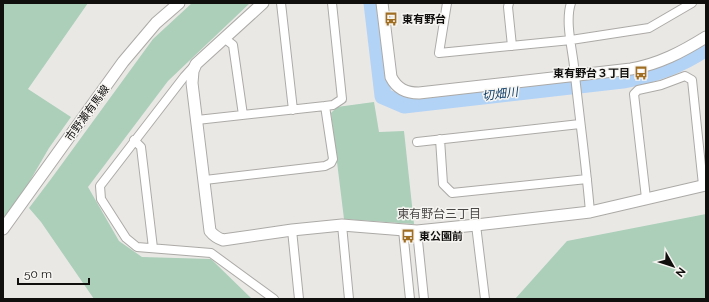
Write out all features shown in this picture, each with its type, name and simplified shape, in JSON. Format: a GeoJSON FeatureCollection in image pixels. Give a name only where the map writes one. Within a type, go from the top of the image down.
{"type":"FeatureCollection","features":[{"type":"Feature","properties":{"kind":"street","name":"市野瀬有馬線"},"geometry":{"type":"LineString","coordinates":[[3,229],[123,62],[156,23],[179,3]]}},
{"type":"Feature","properties":{"kind":"street"},"geometry":{"type":"LineString","coordinates":[[263,3],[196,64],[184,77],[100,186],[101,199],[126,238],[138,247],[211,253],[274,299]]}},
{"type":"Feature","properties":{"kind":"street"},"geometry":{"type":"LineString","coordinates":[[281,3],[293,110]]}},
{"type":"Feature","properties":{"kind":"street"},"geometry":{"type":"LineString","coordinates":[[197,120],[332,105],[342,99],[332,3]]}},
{"type":"Feature","properties":{"kind":"street"},"geometry":{"type":"LineString","coordinates":[[382,3],[391,77],[395,85],[406,92],[419,93],[630,69],[648,65],[678,54],[706,37]]}},
{"type":"Feature","properties":{"kind":"street"},"geometry":{"type":"LineString","coordinates":[[447,3],[439,53],[571,40],[649,28],[692,3]]}},
{"type":"Feature","properties":{"kind":"street"},"geometry":{"type":"LineString","coordinates":[[509,3],[508,7],[512,46]]}},
{"type":"Feature","properties":{"kind":"street"},"geometry":{"type":"LineString","coordinates":[[571,3],[569,11],[571,40],[590,212]]}},
{"type":"Feature","properties":{"kind":"street"},"geometry":{"type":"LineString","coordinates":[[224,38],[233,45],[243,115]]}},
{"type":"Feature","properties":{"kind":"street"},"geometry":{"type":"LineString","coordinates":[[196,64],[192,76],[210,231],[215,237],[223,240],[292,230],[342,225],[417,231],[590,212],[704,185],[692,80],[685,76],[660,85],[638,90],[634,94],[646,198]]}},
{"type":"Feature","properties":{"kind":"street"},"geometry":{"type":"LineString","coordinates":[[205,180],[325,166],[331,163],[333,159],[325,106]]}},
{"type":"Feature","properties":{"kind":"street"},"geometry":{"type":"LineString","coordinates":[[417,142],[580,124]]}},
{"type":"Feature","properties":{"kind":"street"},"geometry":{"type":"LineString","coordinates":[[440,139],[443,184],[452,193],[587,179]]}},
{"type":"Feature","properties":{"kind":"street"},"geometry":{"type":"LineString","coordinates":[[134,140],[141,147],[153,248]]}},
{"type":"Feature","properties":{"kind":"street"},"geometry":{"type":"LineString","coordinates":[[342,225],[349,299]]}},
{"type":"Feature","properties":{"kind":"street"},"geometry":{"type":"LineString","coordinates":[[476,225],[486,299]]}},
{"type":"Feature","properties":{"kind":"street"},"geometry":{"type":"LineString","coordinates":[[292,230],[299,299]]}},
{"type":"Feature","properties":{"kind":"street"},"geometry":{"type":"LineString","coordinates":[[403,230],[410,299]]}},
{"type":"Feature","properties":{"kind":"street"},"geometry":{"type":"LineString","coordinates":[[417,231],[424,299]]}},
{"type":"Feature","properties":{"kind":"green space"},"geometry":{"type":"Polygon","coordinates":[[[3,3],[88,3],[28,89],[71,117],[49,148],[24,191],[3,219],[3,3]]]}},
{"type":"Feature","properties":{"kind":"green space"},"geometry":{"type":"Polygon","coordinates":[[[192,3],[250,3],[168,81],[88,187],[119,241],[142,257],[211,259],[252,299],[94,299],[41,222],[29,208],[153,39],[192,3]]]}},
{"type":"Feature","properties":{"kind":"green space"},"geometry":{"type":"Polygon","coordinates":[[[374,102],[379,132],[404,131],[414,224],[344,219],[331,113],[337,107],[374,102]]]}},
{"type":"Feature","properties":{"kind":"green space"},"geometry":{"type":"Polygon","coordinates":[[[706,214],[706,299],[515,299],[567,241],[706,214]]]}},
{"type":"Feature","properties":{"kind":"waterway","name":"切畑川"},"geometry":{"type":"LineString","coordinates":[[372,3],[383,96],[404,105],[623,80],[645,75],[677,64],[706,48]]}},
{"type":"Feature","properties":{"kind":"place","name":"東有野台"},"geometry":{"type":"Point","coordinates":[391,19]}},
{"type":"Feature","properties":{"kind":"place","name":"東有野台３丁目"},"geometry":{"type":"Point","coordinates":[641,73]}},
{"type":"Feature","properties":{"kind":"place","name":"東公園前"},"geometry":{"type":"Point","coordinates":[408,236]}},
{"type":"Feature","properties":{"kind":"district","name":"東有野台三丁目"},"geometry":{"type":"Point","coordinates":[439,214]}}]}
